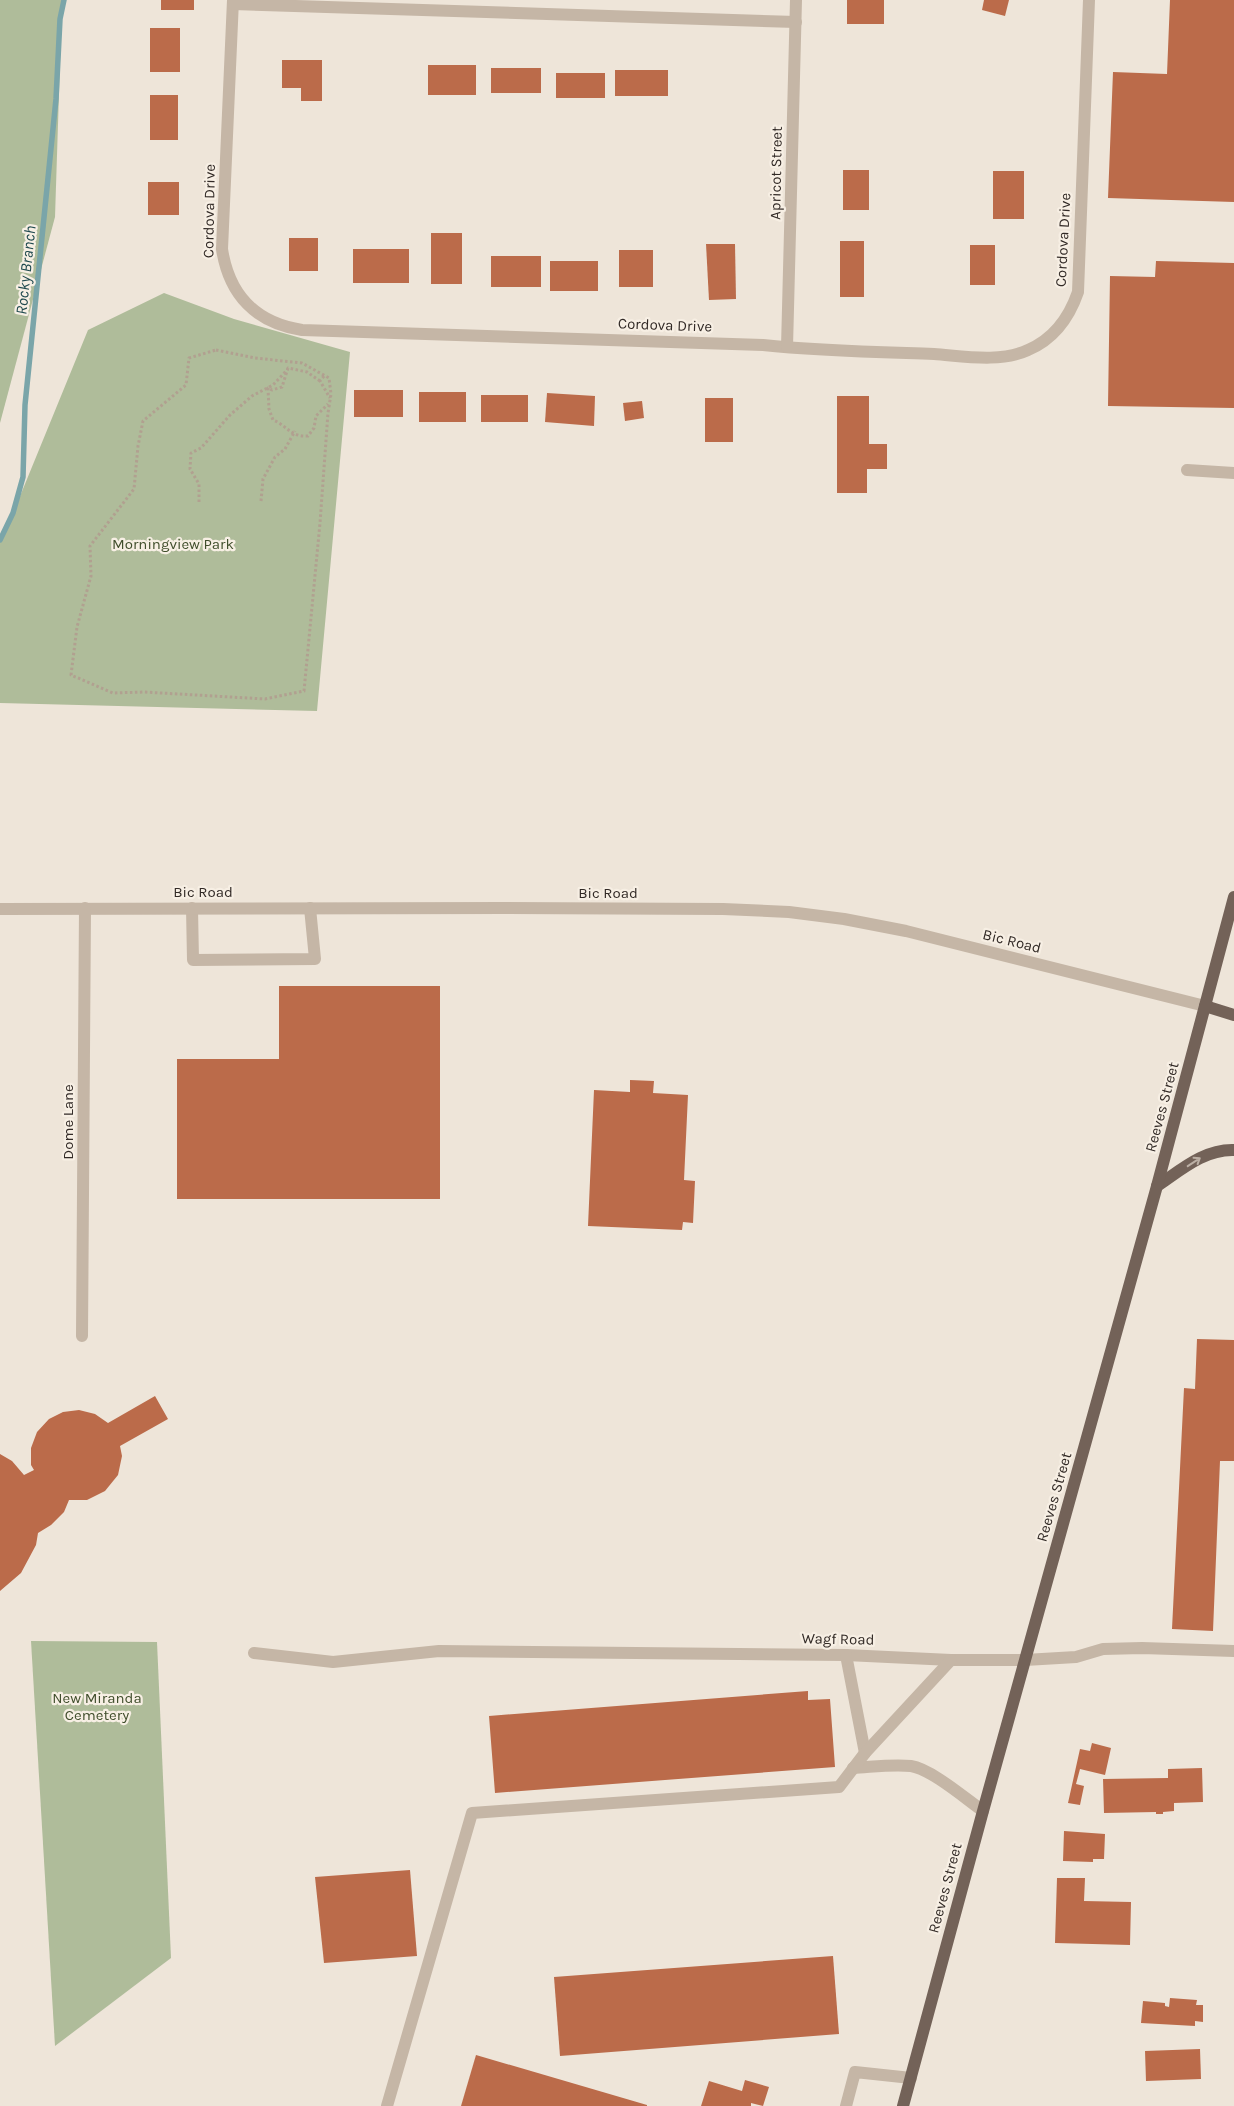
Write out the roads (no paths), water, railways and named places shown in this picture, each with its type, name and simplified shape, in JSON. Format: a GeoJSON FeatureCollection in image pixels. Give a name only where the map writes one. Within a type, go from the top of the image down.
{"type":"FeatureCollection","features":[{"type":"Feature","properties":{"kind":"main road","name":"Reeves Street"},"geometry":{"type":"LineString","coordinates":[[903,2106],[1157,1186],[1234,897]]}},
{"type":"Feature","properties":{"kind":"main road"},"geometry":{"type":"LineString","coordinates":[[1205,1006],[1234,1016]]}},
{"type":"Feature","properties":{"kind":"main road"},"geometry":{"type":"LineString","coordinates":[[1157,1186],[1207,1154],[1221,1150],[1234,1150]]}},
{"type":"Feature","properties":{"kind":"street","name":"Apricot Street"},"geometry":{"type":"LineString","coordinates":[[787,348],[796,0]]}},
{"type":"Feature","properties":{"kind":"street","name":"Cordova Drive"},"geometry":{"type":"LineString","coordinates":[[233,2],[222,249],[226,270],[235,290],[244,301],[264,318],[289,328],[302,330],[753,345],[996,357],[1026,351],[1040,344],[1061,326],[1074,304],[1080,279],[1089,0]]}},
{"type":"Feature","properties":{"kind":"street"},"geometry":{"type":"LineString","coordinates":[[233,2],[796,22]]}},
{"type":"Feature","properties":{"kind":"street"},"geometry":{"type":"LineString","coordinates":[[1187,470],[1234,473]]}},
{"type":"Feature","properties":{"kind":"street","name":"Dome Lane"},"geometry":{"type":"LineString","coordinates":[[82,1336],[85,908]]}},
{"type":"Feature","properties":{"kind":"street"},"geometry":{"type":"LineString","coordinates":[[192,908],[193,960],[315,959],[310,908]]}},
{"type":"Feature","properties":{"kind":"street","name":"Bic Road"},"geometry":{"type":"LineString","coordinates":[[0,909],[723,909],[789,912],[844,919],[906,931],[1205,1006]]}},
{"type":"Feature","properties":{"kind":"street","name":"Wagf Road"},"geometry":{"type":"LineString","coordinates":[[254,1653],[333,1662],[439,1651],[846,1654],[951,1660],[1025,1660],[1076,1657],[1103,1649],[1142,1648],[1234,1651]]}},
{"type":"Feature","properties":{"kind":"street"},"geometry":{"type":"LineString","coordinates":[[846,1654],[865,1754]]}},
{"type":"Feature","properties":{"kind":"street"},"geometry":{"type":"LineString","coordinates":[[387,2106],[472,1813],[839,1787],[865,1754],[951,1660]]}},
{"type":"Feature","properties":{"kind":"street"},"geometry":{"type":"LineString","coordinates":[[854,1768],[890,1765],[913,1766],[933,1776],[983,1811]]}},
{"type":"Feature","properties":{"kind":"street"},"geometry":{"type":"LineString","coordinates":[[846,2106],[855,2072],[911,2078]]}},
{"type":"Feature","properties":{"kind":"waterway","name":"Rocky Branch"},"geometry":{"type":"LineString","coordinates":[[0,540],[13,513],[23,477],[25,405],[56,99],[60,19],[64,0]]}},
{"type":"Feature","properties":{"kind":"park label","name":"Morningview Park"},"geometry":{"type":"Point","coordinates":[173,544]}},
{"type":"Feature","properties":{"kind":"park label","name":"New Miranda Cemetery"},"geometry":{"type":"Point","coordinates":[97,1706]}}]}
